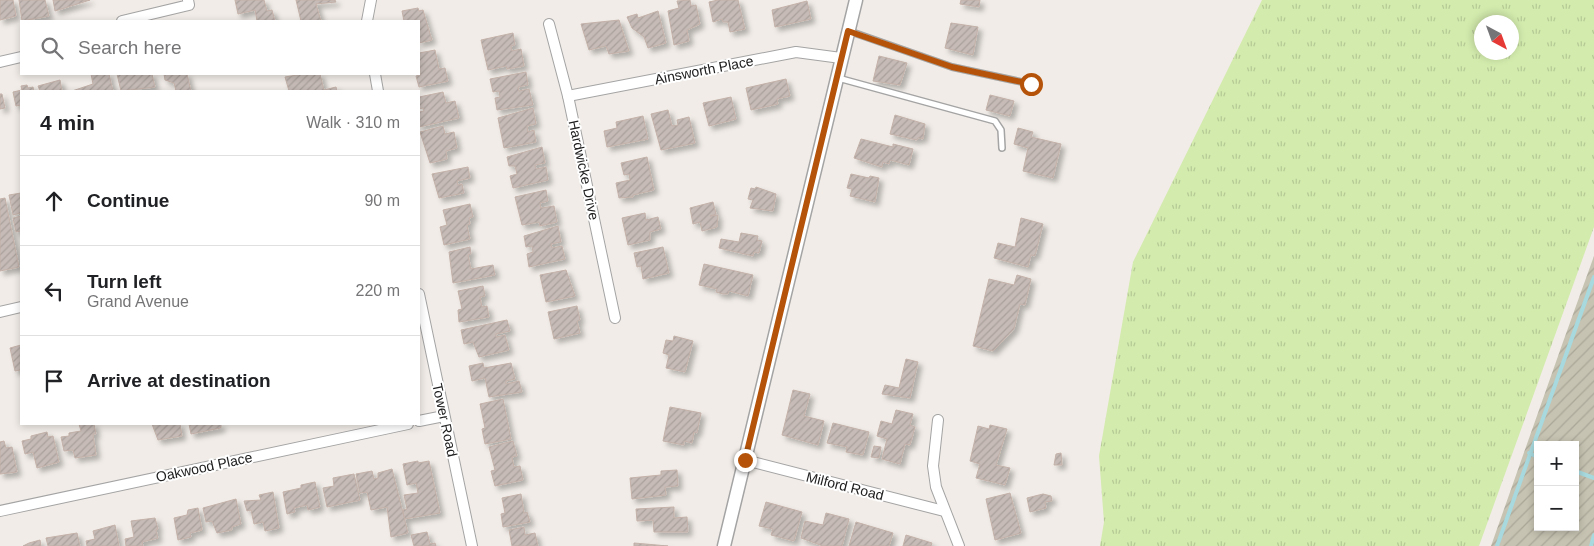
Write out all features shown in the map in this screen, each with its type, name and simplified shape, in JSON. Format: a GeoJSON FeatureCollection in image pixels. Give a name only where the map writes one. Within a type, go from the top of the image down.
{"type":"FeatureCollection","features":[{"type":"Feature","properties":{"kind":"street"},"geometry":{"type":"LineString","coordinates":[[126,20],[189,5],[188,0]]}},
{"type":"Feature","properties":{"kind":"street"},"geometry":{"type":"LineString","coordinates":[[367,20],[371,0]]}},
{"type":"Feature","properties":{"kind":"street"},"geometry":{"type":"LineString","coordinates":[[724,546],[856,0]]}},
{"type":"Feature","properties":{"kind":"street","name":"Hardwicke Drive"},"geometry":{"type":"LineString","coordinates":[[549,24],[568,96],[615,318]]}},
{"type":"Feature","properties":{"kind":"street","name":"Ainsworth Place"},"geometry":{"type":"LineString","coordinates":[[568,96],[796,52],[841,58]]}},
{"type":"Feature","properties":{"kind":"street"},"geometry":{"type":"LineString","coordinates":[[0,62],[20,57]]}},
{"type":"Feature","properties":{"kind":"street"},"geometry":{"type":"LineString","coordinates":[[375,75],[378,90]]}},
{"type":"Feature","properties":{"kind":"street","name":"Tower Road"},"geometry":{"type":"LineString","coordinates":[[420,299],[472,546]]}},
{"type":"Feature","properties":{"kind":"street"},"geometry":{"type":"LineString","coordinates":[[0,312],[20,307]]}},
{"type":"Feature","properties":{"kind":"street"},"geometry":{"type":"LineString","coordinates":[[420,422],[444,416]]}},
{"type":"Feature","properties":{"kind":"street"},"geometry":{"type":"LineString","coordinates":[[938,420],[933,466],[936,487],[959,546]]}},
{"type":"Feature","properties":{"kind":"street","name":"Oakwood Place"},"geometry":{"type":"LineString","coordinates":[[0,511],[403,425]]}},
{"type":"Feature","properties":{"kind":"street","name":"Milford Road"},"geometry":{"type":"LineString","coordinates":[[745,460],[944,511]]}},
{"type":"Feature","properties":{"kind":"lane"},"geometry":{"type":"LineString","coordinates":[[848,31],[952,67],[1031,84]]}},
{"type":"Feature","properties":{"kind":"lane"},"geometry":{"type":"LineString","coordinates":[[837,78],[995,121],[1001,130],[1002,148]]}},
{"type":"Feature","properties":{"kind":"shaded area"},"geometry":{"type":"Polygon","coordinates":[[[1594,256],[1594,546],[1491,546],[1563,342],[1594,256]]]}},
{"type":"Feature","properties":{"kind":"green space"},"geometry":{"type":"Polygon","coordinates":[[[1262,0],[1594,0],[1594,227],[1479,546],[1100,546],[1104,522],[1099,456],[1133,262],[1262,0]]]}},
{"type":"Feature","properties":{"kind":"building"},"geometry":{"type":"Polygon","coordinates":[[[0,0],[13,0],[16,16],[0,20],[0,0]]]}},
{"type":"Feature","properties":{"kind":"building"},"geometry":{"type":"Polygon","coordinates":[[[19,0],[45,0],[49,16],[22,20],[19,0]]]}},
{"type":"Feature","properties":{"kind":"building"},"geometry":{"type":"Polygon","coordinates":[[[53,0],[90,0],[55,11],[53,0]]]}},
{"type":"Feature","properties":{"kind":"building"},"geometry":{"type":"Polygon","coordinates":[[[235,0],[264,0],[267,11],[272,10],[275,20],[257,20],[255,10],[238,14],[235,0]]]}},
{"type":"Feature","properties":{"kind":"building"},"geometry":{"type":"Polygon","coordinates":[[[296,0],[335,0],[336,2],[316,4],[321,20],[301,20],[296,0]]]}},
{"type":"Feature","properties":{"kind":"building"},"geometry":{"type":"Polygon","coordinates":[[[690,0],[691,6],[696,5],[700,24],[687,30],[689,41],[674,45],[668,11],[679,8],[677,1],[690,0]]]}},
{"type":"Feature","properties":{"kind":"building"},"geometry":{"type":"Polygon","coordinates":[[[738,0],[745,29],[730,32],[728,22],[723,22],[722,19],[713,22],[709,2],[738,0]]]}},
{"type":"Feature","properties":{"kind":"building"},"geometry":{"type":"Polygon","coordinates":[[[961,0],[980,0],[979,7],[960,4],[961,0]]]}},
{"type":"Feature","properties":{"kind":"building"},"geometry":{"type":"Polygon","coordinates":[[[807,1],[811,19],[775,27],[772,10],[807,1]]]}},
{"type":"Feature","properties":{"kind":"building"},"geometry":{"type":"Polygon","coordinates":[[[418,8],[419,11],[423,10],[432,40],[420,43],[420,20],[404,20],[402,11],[418,8]]]}},
{"type":"Feature","properties":{"kind":"building"},"geometry":{"type":"Polygon","coordinates":[[[658,11],[666,43],[648,48],[644,37],[632,28],[627,17],[637,14],[638,18],[658,11]]]}},
{"type":"Feature","properties":{"kind":"building"},"geometry":{"type":"Polygon","coordinates":[[[619,20],[629,51],[609,54],[606,46],[589,50],[581,24],[619,20]]]}},
{"type":"Feature","properties":{"kind":"building"},"geometry":{"type":"Polygon","coordinates":[[[951,23],[978,27],[973,55],[945,48],[951,23]]]}},
{"type":"Feature","properties":{"kind":"building"},"geometry":{"type":"Polygon","coordinates":[[[513,33],[515,45],[511,46],[512,51],[521,49],[524,66],[507,69],[506,66],[488,70],[481,40],[513,33]]]}},
{"type":"Feature","properties":{"kind":"building"},"geometry":{"type":"Polygon","coordinates":[[[435,50],[439,69],[445,68],[448,81],[419,87],[416,76],[420,75],[420,53],[435,50]]]}},
{"type":"Feature","properties":{"kind":"building"},"geometry":{"type":"Polygon","coordinates":[[[879,56],[907,63],[900,85],[873,81],[879,56]]]}},
{"type":"Feature","properties":{"kind":"building"},"geometry":{"type":"Polygon","coordinates":[[[526,72],[528,85],[518,87],[519,91],[529,89],[533,105],[497,110],[495,98],[500,97],[499,91],[493,92],[490,79],[526,72]]]}},
{"type":"Feature","properties":{"kind":"building"},"geometry":{"type":"Polygon","coordinates":[[[91,75],[109,75],[113,90],[75,90],[93,84],[91,75]]]}},
{"type":"Feature","properties":{"kind":"building"},"geometry":{"type":"Polygon","coordinates":[[[117,75],[152,75],[155,87],[121,90],[117,75]]]}},
{"type":"Feature","properties":{"kind":"building"},"geometry":{"type":"Polygon","coordinates":[[[164,75],[187,75],[191,90],[176,90],[174,83],[165,80],[164,75]]]}},
{"type":"Feature","properties":{"kind":"building"},"geometry":{"type":"Polygon","coordinates":[[[320,75],[324,90],[289,90],[285,77],[320,75]]]}},
{"type":"Feature","properties":{"kind":"building"},"geometry":{"type":"Polygon","coordinates":[[[786,79],[790,96],[777,99],[778,104],[751,110],[746,88],[786,79]]]}},
{"type":"Feature","properties":{"kind":"building"},"geometry":{"type":"Polygon","coordinates":[[[60,80],[62,90],[40,90],[38,86],[60,80]]]}},
{"type":"Feature","properties":{"kind":"building"},"geometry":{"type":"Polygon","coordinates":[[[27,85],[28,88],[33,87],[34,90],[22,90],[21,86],[27,85]]]}},
{"type":"Feature","properties":{"kind":"building"},"geometry":{"type":"Polygon","coordinates":[[[336,87],[337,90],[324,90],[336,87]]]}},
{"type":"Feature","properties":{"kind":"building"},"geometry":{"type":"Polygon","coordinates":[[[20,90],[20,105],[16,106],[13,92],[20,90]]]}},
{"type":"Feature","properties":{"kind":"building"},"geometry":{"type":"Polygon","coordinates":[[[443,92],[446,103],[455,101],[459,118],[420,127],[420,112],[424,111],[423,108],[420,109],[420,97],[443,92]]]}},
{"type":"Feature","properties":{"kind":"building"},"geometry":{"type":"Polygon","coordinates":[[[0,94],[2,94],[5,108],[0,109],[0,94]]]}},
{"type":"Feature","properties":{"kind":"building"},"geometry":{"type":"Polygon","coordinates":[[[990,95],[1014,101],[1010,116],[986,110],[990,95]]]}},
{"type":"Feature","properties":{"kind":"building"},"geometry":{"type":"Polygon","coordinates":[[[731,97],[736,119],[709,126],[703,103],[731,97]]]}},
{"type":"Feature","properties":{"kind":"building"},"geometry":{"type":"Polygon","coordinates":[[[533,108],[536,124],[527,126],[528,132],[534,130],[536,142],[504,148],[498,118],[533,108]]]}},
{"type":"Feature","properties":{"kind":"building"},"geometry":{"type":"Polygon","coordinates":[[[668,110],[672,126],[678,125],[677,120],[689,117],[695,143],[661,150],[651,114],[668,110]]]}},
{"type":"Feature","properties":{"kind":"building"},"geometry":{"type":"Polygon","coordinates":[[[895,115],[925,124],[923,139],[918,138],[917,140],[890,134],[895,115]]]}},
{"type":"Feature","properties":{"kind":"building"},"geometry":{"type":"Polygon","coordinates":[[[643,116],[648,139],[607,147],[604,131],[617,128],[616,122],[643,116]]]}},
{"type":"Feature","properties":{"kind":"building"},"geometry":{"type":"Polygon","coordinates":[[[443,126],[445,134],[454,132],[457,148],[446,151],[447,159],[430,163],[420,132],[443,126]]]}},
{"type":"Feature","properties":{"kind":"building"},"geometry":{"type":"Polygon","coordinates":[[[1018,128],[1033,132],[1031,137],[1061,144],[1053,178],[1023,171],[1028,148],[1014,144],[1018,128]]]}},
{"type":"Feature","properties":{"kind":"building"},"geometry":{"type":"Polygon","coordinates":[[[861,139],[893,147],[893,144],[913,149],[909,165],[890,160],[889,164],[883,162],[882,167],[854,158],[861,139]]]}},
{"type":"Feature","properties":{"kind":"building"},"geometry":{"type":"Polygon","coordinates":[[[542,147],[545,163],[535,165],[536,169],[546,167],[548,180],[513,188],[510,176],[517,174],[515,166],[509,166],[507,157],[542,147]]]}},
{"type":"Feature","properties":{"kind":"building"},"geometry":{"type":"Polygon","coordinates":[[[647,157],[654,190],[633,195],[633,197],[619,198],[616,183],[630,180],[629,174],[624,175],[621,163],[647,157]]]}},
{"type":"Feature","properties":{"kind":"building"},"geometry":{"type":"Polygon","coordinates":[[[468,167],[470,178],[457,181],[458,185],[462,184],[464,193],[439,198],[432,174],[468,167]]]}},
{"type":"Feature","properties":{"kind":"building"},"geometry":{"type":"Polygon","coordinates":[[[851,174],[879,178],[875,202],[850,196],[852,189],[847,188],[851,174]]]}},
{"type":"Feature","properties":{"kind":"building"},"geometry":{"type":"Polygon","coordinates":[[[756,187],[776,194],[773,211],[750,208],[753,200],[748,199],[751,188],[755,189],[756,187]]]}},
{"type":"Feature","properties":{"kind":"building"},"geometry":{"type":"Polygon","coordinates":[[[546,190],[548,201],[540,203],[541,208],[554,206],[557,222],[540,226],[539,222],[522,225],[515,197],[546,190]]]}},
{"type":"Feature","properties":{"kind":"building"},"geometry":{"type":"Polygon","coordinates":[[[20,193],[20,213],[13,215],[9,195],[20,193]]]}},
{"type":"Feature","properties":{"kind":"building"},"geometry":{"type":"Polygon","coordinates":[[[5,198],[19,267],[0,271],[0,199],[5,198]]]}},
{"type":"Feature","properties":{"kind":"building"},"geometry":{"type":"Polygon","coordinates":[[[713,202],[716,214],[710,216],[718,215],[717,227],[702,231],[700,222],[693,224],[690,208],[713,202]]]}},
{"type":"Feature","properties":{"kind":"building"},"geometry":{"type":"Polygon","coordinates":[[[470,204],[473,217],[469,218],[470,224],[467,225],[470,239],[444,245],[440,227],[447,225],[443,210],[470,204]]]}},
{"type":"Feature","properties":{"kind":"building"},"geometry":{"type":"Polygon","coordinates":[[[645,213],[646,220],[658,217],[661,229],[650,232],[650,240],[628,245],[622,218],[645,213]]]}},
{"type":"Feature","properties":{"kind":"building"},"geometry":{"type":"Polygon","coordinates":[[[20,216],[20,231],[16,232],[13,218],[20,216]]]}},
{"type":"Feature","properties":{"kind":"building"},"geometry":{"type":"Polygon","coordinates":[[[1021,218],[1043,224],[1035,256],[1031,255],[1028,267],[994,258],[998,243],[1015,247],[1021,218]]]}},
{"type":"Feature","properties":{"kind":"building"},"geometry":{"type":"Polygon","coordinates":[[[558,226],[561,242],[551,244],[552,248],[562,246],[565,259],[529,267],[527,254],[533,252],[532,246],[526,247],[524,236],[558,226]]]}},
{"type":"Feature","properties":{"kind":"building"},"geometry":{"type":"Polygon","coordinates":[[[741,233],[758,236],[757,240],[762,241],[759,253],[754,252],[753,256],[719,248],[721,239],[739,242],[741,233]]]}},
{"type":"Feature","properties":{"kind":"building"},"geometry":{"type":"Polygon","coordinates":[[[470,247],[471,254],[468,255],[471,269],[493,265],[495,275],[453,283],[449,252],[470,247]]]}},
{"type":"Feature","properties":{"kind":"building"},"geometry":{"type":"Polygon","coordinates":[[[663,247],[669,273],[643,279],[641,266],[637,267],[634,253],[663,247]]]}},
{"type":"Feature","properties":{"kind":"building"},"geometry":{"type":"Polygon","coordinates":[[[704,264],[753,275],[748,296],[729,291],[728,294],[723,294],[716,292],[717,289],[699,285],[704,264]]]}},
{"type":"Feature","properties":{"kind":"building"},"geometry":{"type":"Polygon","coordinates":[[[566,270],[575,296],[546,302],[540,275],[566,270]]]}},
{"type":"Feature","properties":{"kind":"building"},"geometry":{"type":"Polygon","coordinates":[[[1017,275],[1031,279],[1025,305],[1020,304],[1014,329],[993,351],[973,346],[989,279],[1014,285],[1017,275]]]}},
{"type":"Feature","properties":{"kind":"building"},"geometry":{"type":"Polygon","coordinates":[[[483,286],[485,296],[480,297],[482,307],[487,306],[489,317],[459,322],[458,310],[462,309],[458,291],[483,286]]]}},
{"type":"Feature","properties":{"kind":"building"},"geometry":{"type":"Polygon","coordinates":[[[577,306],[580,320],[577,321],[580,333],[554,339],[548,312],[577,306]]]}},
{"type":"Feature","properties":{"kind":"building"},"geometry":{"type":"Polygon","coordinates":[[[507,320],[510,331],[496,334],[496,337],[505,335],[509,350],[479,357],[473,342],[464,344],[461,330],[507,320]]]}},
{"type":"Feature","properties":{"kind":"building"},"geometry":{"type":"Polygon","coordinates":[[[674,336],[693,341],[685,372],[666,368],[669,355],[663,353],[666,340],[673,341],[674,336]]]}},
{"type":"Feature","properties":{"kind":"building"},"geometry":{"type":"Polygon","coordinates":[[[20,345],[20,370],[15,371],[10,348],[20,345]]]}},
{"type":"Feature","properties":{"kind":"building"},"geometry":{"type":"Polygon","coordinates":[[[906,359],[918,362],[910,398],[882,394],[885,385],[899,388],[906,359]]]}},
{"type":"Feature","properties":{"kind":"building"},"geometry":{"type":"Polygon","coordinates":[[[483,363],[484,368],[511,363],[515,379],[506,381],[506,384],[519,381],[522,392],[489,397],[485,378],[472,381],[469,366],[483,363]]]}},
{"type":"Feature","properties":{"kind":"building"},"geometry":{"type":"Polygon","coordinates":[[[793,390],[810,394],[804,416],[824,421],[818,445],[782,435],[793,390]]]}},
{"type":"Feature","properties":{"kind":"building"},"geometry":{"type":"Polygon","coordinates":[[[503,399],[511,439],[485,444],[482,429],[485,428],[480,404],[503,399]]]}},
{"type":"Feature","properties":{"kind":"building"},"geometry":{"type":"Polygon","coordinates":[[[670,407],[701,413],[697,433],[694,432],[692,443],[684,441],[684,445],[663,441],[670,407]]]}},
{"type":"Feature","properties":{"kind":"building"},"geometry":{"type":"Polygon","coordinates":[[[896,410],[913,414],[910,425],[915,427],[910,445],[905,444],[900,464],[882,459],[887,439],[877,436],[881,421],[892,424],[896,410]]]}},
{"type":"Feature","properties":{"kind":"building"},"geometry":{"type":"Polygon","coordinates":[[[833,423],[869,432],[863,455],[846,452],[847,447],[827,443],[833,423]]]}},
{"type":"Feature","properties":{"kind":"building"},"geometry":{"type":"Polygon","coordinates":[[[79,425],[94,425],[96,434],[93,434],[96,455],[75,458],[73,450],[64,451],[61,437],[69,436],[69,433],[81,431],[79,425]]]}},
{"type":"Feature","properties":{"kind":"building"},"geometry":{"type":"Polygon","coordinates":[[[152,425],[180,425],[182,436],[158,440],[152,425]]]}},
{"type":"Feature","properties":{"kind":"building"},"geometry":{"type":"Polygon","coordinates":[[[189,425],[221,425],[221,428],[191,434],[189,425]]]}},
{"type":"Feature","properties":{"kind":"building"},"geometry":{"type":"Polygon","coordinates":[[[990,425],[1007,429],[996,465],[1010,468],[1005,485],[976,478],[980,464],[970,461],[978,426],[989,429],[990,425]]]}},
{"type":"Feature","properties":{"kind":"building"},"geometry":{"type":"Polygon","coordinates":[[[47,432],[48,437],[53,436],[59,462],[37,468],[33,452],[25,454],[22,441],[31,439],[31,436],[47,432]]]}},
{"type":"Feature","properties":{"kind":"building"},"geometry":{"type":"Polygon","coordinates":[[[4,441],[6,448],[12,447],[17,472],[0,474],[0,442],[4,441]]]}},
{"type":"Feature","properties":{"kind":"building"},"geometry":{"type":"Polygon","coordinates":[[[513,441],[517,456],[512,457],[514,467],[520,466],[523,480],[495,486],[491,471],[495,470],[489,447],[513,441]]]}},
{"type":"Feature","properties":{"kind":"building"},"geometry":{"type":"Polygon","coordinates":[[[874,446],[881,447],[879,458],[871,457],[874,446]]]}},
{"type":"Feature","properties":{"kind":"building"},"geometry":{"type":"Polygon","coordinates":[[[1061,453],[1062,465],[1054,465],[1056,454],[1061,453]]]}},
{"type":"Feature","properties":{"kind":"building"},"geometry":{"type":"Polygon","coordinates":[[[418,461],[418,463],[429,461],[440,513],[404,519],[403,510],[407,509],[404,495],[418,493],[416,483],[407,485],[403,464],[418,461]]]}},
{"type":"Feature","properties":{"kind":"building"},"geometry":{"type":"Polygon","coordinates":[[[392,469],[408,533],[391,537],[387,507],[371,510],[367,492],[360,493],[356,474],[372,471],[374,479],[378,478],[378,473],[392,469]]]}},
{"type":"Feature","properties":{"kind":"building"},"geometry":{"type":"Polygon","coordinates":[[[677,470],[678,486],[665,487],[666,495],[632,499],[630,478],[661,475],[661,471],[677,470]]]}},
{"type":"Feature","properties":{"kind":"building"},"geometry":{"type":"Polygon","coordinates":[[[354,474],[360,500],[327,507],[323,488],[334,486],[333,478],[354,474]]]}},
{"type":"Feature","properties":{"kind":"building"},"geometry":{"type":"Polygon","coordinates":[[[315,482],[320,507],[308,510],[307,505],[294,508],[295,512],[287,514],[283,492],[301,488],[301,485],[315,482]]]}},
{"type":"Feature","properties":{"kind":"building"},"geometry":{"type":"Polygon","coordinates":[[[273,492],[279,528],[265,531],[263,522],[254,524],[251,510],[247,511],[244,501],[261,500],[259,495],[273,492]]]}},
{"type":"Feature","properties":{"kind":"building"},"geometry":{"type":"Polygon","coordinates":[[[1010,493],[1021,533],[995,540],[986,499],[1010,493]]]}},
{"type":"Feature","properties":{"kind":"building"},"geometry":{"type":"Polygon","coordinates":[[[521,494],[524,513],[527,512],[530,522],[503,527],[501,514],[505,513],[502,498],[521,494]]]}},
{"type":"Feature","properties":{"kind":"building"},"geometry":{"type":"Polygon","coordinates":[[[1043,494],[1051,496],[1052,501],[1045,502],[1046,508],[1030,512],[1027,498],[1043,494]]]}},
{"type":"Feature","properties":{"kind":"building"},"geometry":{"type":"Polygon","coordinates":[[[236,499],[241,524],[232,527],[232,530],[217,533],[212,521],[206,522],[203,508],[236,499]]]}},
{"type":"Feature","properties":{"kind":"building"},"geometry":{"type":"Polygon","coordinates":[[[766,502],[802,512],[794,541],[771,535],[773,529],[759,526],[766,502]]]}},
{"type":"Feature","properties":{"kind":"building"},"geometry":{"type":"Polygon","coordinates":[[[674,507],[674,518],[687,517],[688,532],[654,532],[653,520],[637,521],[636,509],[674,507]]]}},
{"type":"Feature","properties":{"kind":"building"},"geometry":{"type":"Polygon","coordinates":[[[198,508],[202,530],[190,533],[191,537],[178,540],[174,518],[187,515],[188,510],[198,508]]]}},
{"type":"Feature","properties":{"kind":"building"},"geometry":{"type":"Polygon","coordinates":[[[826,513],[849,519],[842,546],[823,546],[801,538],[805,521],[823,525],[826,513]]]}},
{"type":"Feature","properties":{"kind":"building"},"geometry":{"type":"Polygon","coordinates":[[[155,518],[158,538],[142,542],[143,546],[126,546],[125,539],[134,537],[131,521],[155,518]]]}},
{"type":"Feature","properties":{"kind":"building"},"geometry":{"type":"Polygon","coordinates":[[[856,522],[893,533],[889,546],[849,546],[856,522]]]}},
{"type":"Feature","properties":{"kind":"building"},"geometry":{"type":"Polygon","coordinates":[[[115,525],[119,546],[87,546],[86,541],[95,539],[93,531],[115,525]]]}},
{"type":"Feature","properties":{"kind":"building"},"geometry":{"type":"Polygon","coordinates":[[[524,527],[525,535],[535,533],[538,546],[512,546],[509,530],[524,527]]]}},
{"type":"Feature","properties":{"kind":"building"},"geometry":{"type":"Polygon","coordinates":[[[427,532],[430,544],[435,543],[436,546],[414,546],[411,535],[427,532]]]}},
{"type":"Feature","properties":{"kind":"building"},"geometry":{"type":"Polygon","coordinates":[[[77,533],[80,546],[48,546],[46,538],[77,533]]]}},
{"type":"Feature","properties":{"kind":"building"},"geometry":{"type":"Polygon","coordinates":[[[906,535],[932,543],[931,546],[903,546],[906,535]]]}},
{"type":"Feature","properties":{"kind":"building"},"geometry":{"type":"Polygon","coordinates":[[[40,540],[41,546],[23,546],[29,543],[40,540]]]}},
{"type":"Feature","properties":{"kind":"building"},"geometry":{"type":"Polygon","coordinates":[[[634,543],[668,546],[634,546],[634,543]]]}},
{"type":"Feature","properties":{"kind":"waterway"},"geometry":{"type":"LineString","coordinates":[[1497,546],[1594,277]]}},
{"type":"Feature","properties":{"kind":"waterway"},"geometry":{"type":"LineString","coordinates":[[1529,453],[1534,455]]}},
{"type":"Feature","properties":{"kind":"waterway"},"geometry":{"type":"LineString","coordinates":[[1579,472],[1594,478]]}},
{"type":"Feature","properties":{"kind":"waterway"},"geometry":{"type":"LineString","coordinates":[[1591,546],[1594,535]]}},
{"type":"Feature","properties":{"kind":"route"},"geometry":{"type":"LineString","coordinates":[[745,460],[848,31],[952,67],[1031,84]]}}]}
